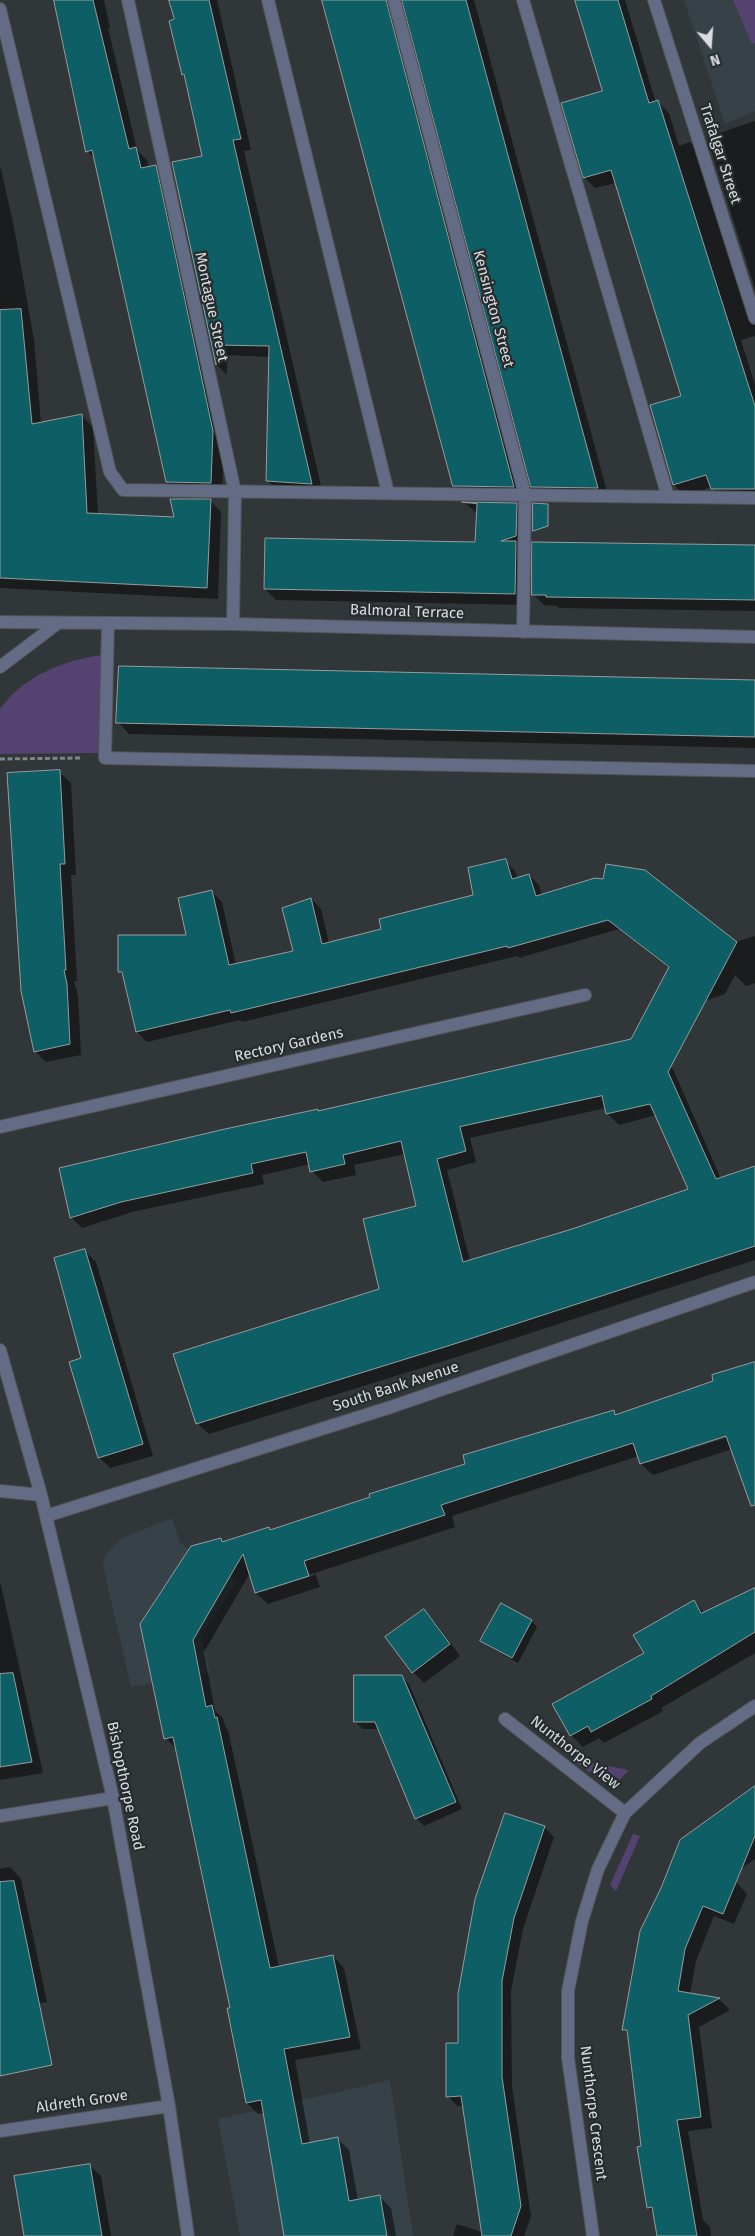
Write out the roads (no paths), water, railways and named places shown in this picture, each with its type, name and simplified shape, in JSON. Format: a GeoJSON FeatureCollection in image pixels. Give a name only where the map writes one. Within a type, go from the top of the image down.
{"type":"FeatureCollection","features":[{"type":"Feature","properties":{"kind":"street","name":"Montague Street"},"geometry":{"type":"LineString","coordinates":[[128,0],[235,492],[233,624]]}},
{"type":"Feature","properties":{"kind":"street"},"geometry":{"type":"LineString","coordinates":[[268,0],[388,493]]}},
{"type":"Feature","properties":{"kind":"street","name":"Kensington Street"},"geometry":{"type":"LineString","coordinates":[[394,0],[525,495],[523,632]]}},
{"type":"Feature","properties":{"kind":"street"},"geometry":{"type":"LineString","coordinates":[[523,0],[668,497]]}},
{"type":"Feature","properties":{"kind":"street","name":"Trafalgar Street"},"geometry":{"type":"LineString","coordinates":[[654,0],[755,318]]}},
{"type":"Feature","properties":{"kind":"street"},"geometry":{"type":"LineString","coordinates":[[0,9],[110,472],[123,490],[755,498]]}},
{"type":"Feature","properties":{"kind":"street","name":"Balmoral Terrace"},"geometry":{"type":"LineString","coordinates":[[0,622],[233,624],[755,637]]}},
{"type":"Feature","properties":{"kind":"street"},"geometry":{"type":"LineString","coordinates":[[0,667],[58,623]]}},
{"type":"Feature","properties":{"kind":"street"},"geometry":{"type":"LineString","coordinates":[[108,623],[105,758],[754,774]]}},
{"type":"Feature","properties":{"kind":"street","name":"Rectory Gardens"},"geometry":{"type":"LineString","coordinates":[[0,1127],[584,995]]}},
{"type":"Feature","properties":{"kind":"street","name":"South Bank Avenue"},"geometry":{"type":"LineString","coordinates":[[46,1516],[391,1407],[755,1282]]}},
{"type":"Feature","properties":{"kind":"street","name":"Bishopthorpe Road"},"geometry":{"type":"LineString","coordinates":[[0,1350],[41,1496],[114,1798],[169,2106],[188,2236]]}},
{"type":"Feature","properties":{"kind":"street"},"geometry":{"type":"LineString","coordinates":[[0,1492],[41,1496]]}},
{"type":"Feature","properties":{"kind":"street","name":"Nunthorpe Crescent"},"geometry":{"type":"LineString","coordinates":[[593,2236],[568,2058],[568,1991],[582,1921],[598,1869],[625,1813],[700,1744],[755,1706]]}},
{"type":"Feature","properties":{"kind":"street","name":"Nunthorpe View"},"geometry":{"type":"LineString","coordinates":[[505,1719],[625,1813]]}},
{"type":"Feature","properties":{"kind":"street"},"geometry":{"type":"LineString","coordinates":[[0,1816],[114,1798]]}},
{"type":"Feature","properties":{"kind":"street","name":"Aldreth Grove"},"geometry":{"type":"LineString","coordinates":[[0,2131],[169,2106]]}}]}
